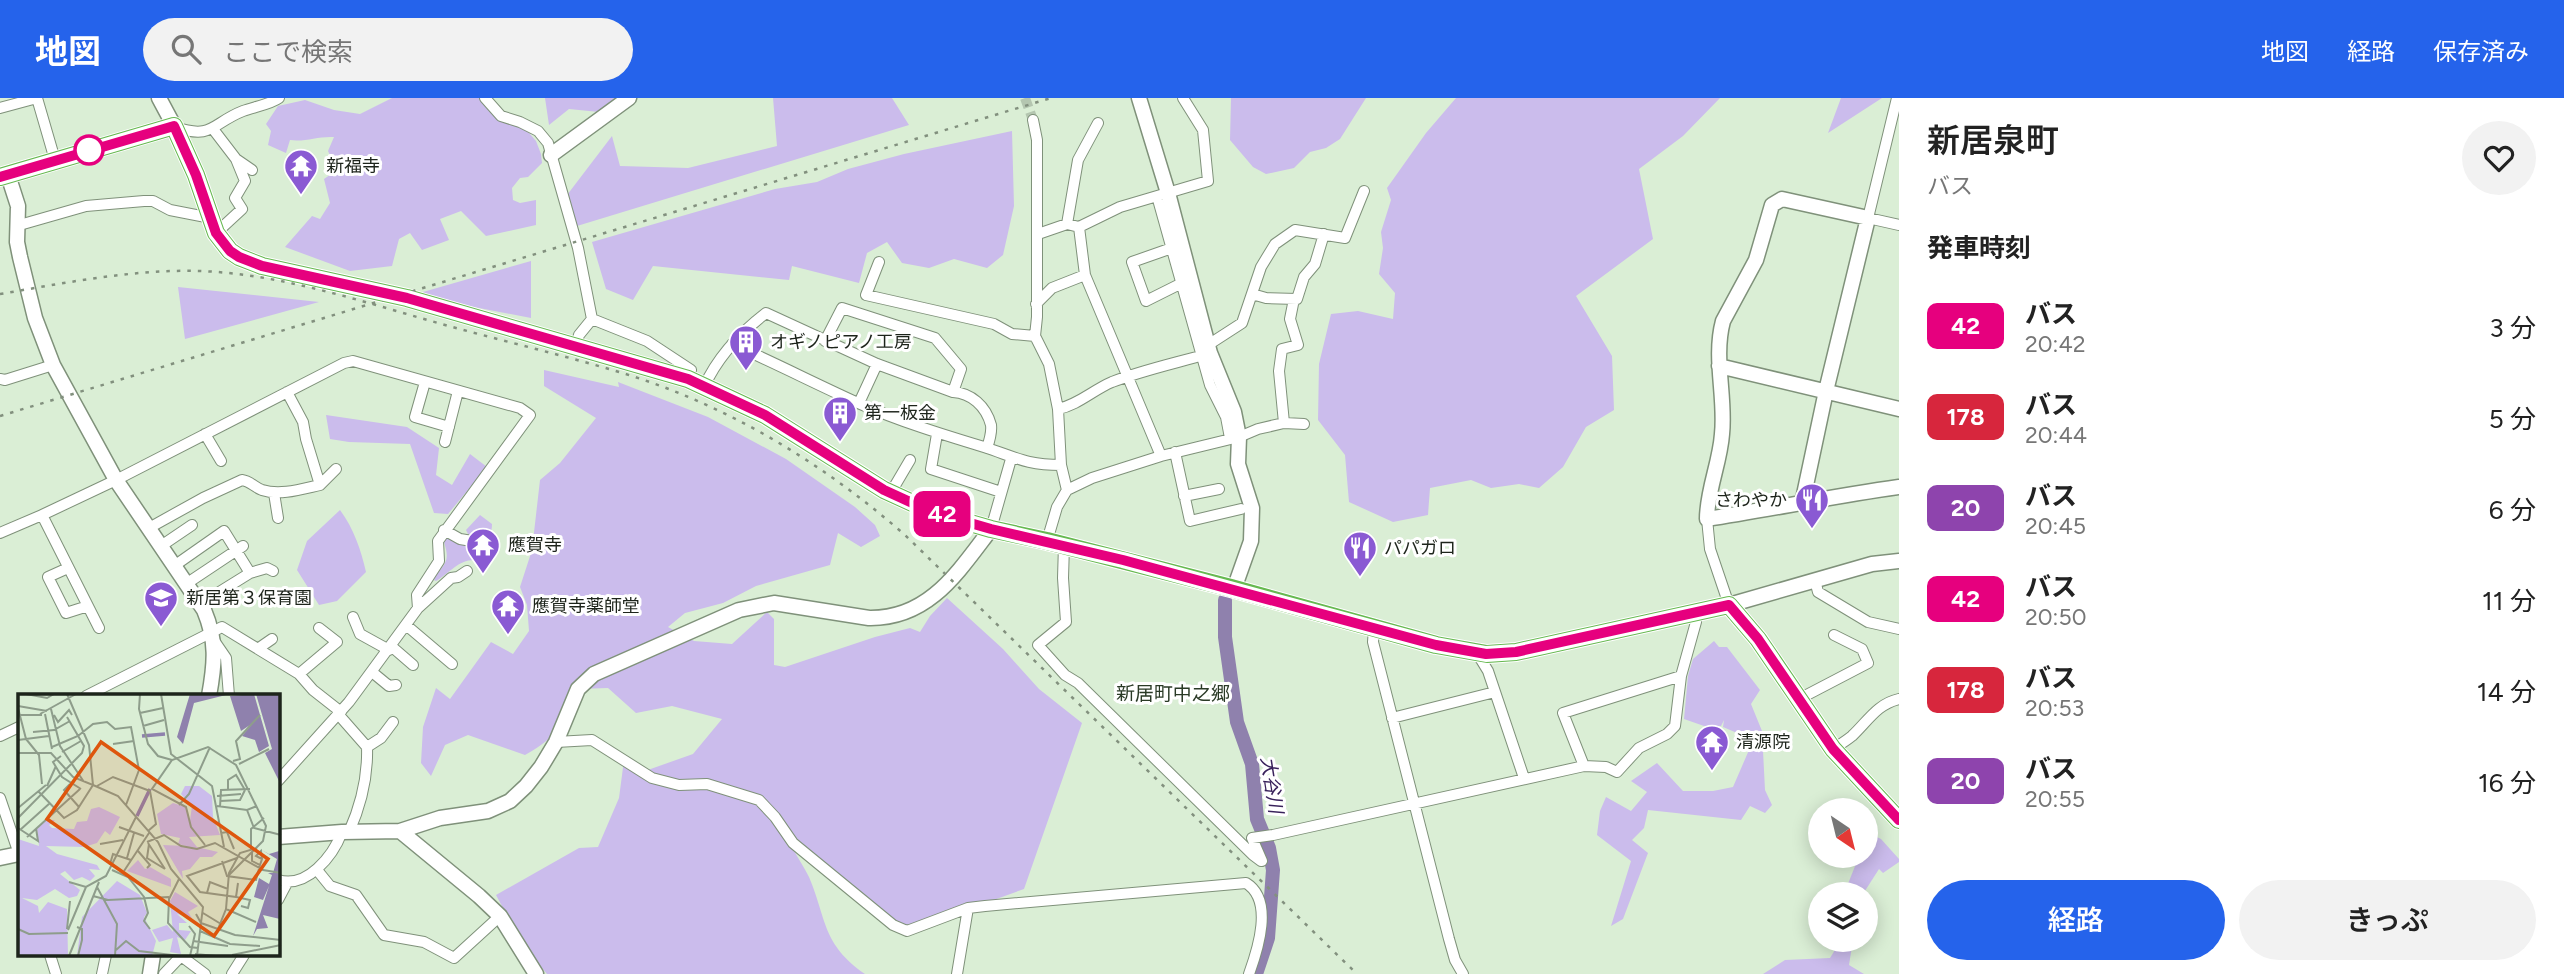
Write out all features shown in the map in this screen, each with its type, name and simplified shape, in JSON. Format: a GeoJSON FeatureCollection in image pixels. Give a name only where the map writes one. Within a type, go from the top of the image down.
{"type":"FeatureCollection","features":[{"type":"Feature","properties":{"kind":"highway"},"geometry":{"type":"LineString","coordinates":[[4,176],[174,126],[196,175],[213,226],[230,251],[239,257],[262,266],[407,298],[576,345],[696,383],[783,426],[890,494],[932,512],[1374,628],[1477,653],[1497,654],[1729,605],[1758,639],[1833,749],[1899,820]]}},
{"type":"Feature","properties":{"kind":"street"},"geometry":{"type":"LineString","coordinates":[[0,108],[37,98],[55,160]]}},
{"type":"Feature","properties":{"kind":"street"},"geometry":{"type":"LineString","coordinates":[[159,98],[174,126],[192,132],[213,128],[239,112],[279,98]]}},
{"type":"Feature","properties":{"kind":"street"},"geometry":{"type":"LineString","coordinates":[[485,98],[500,116],[538,131],[548,143],[578,248],[592,319]]}},
{"type":"Feature","properties":{"kind":"street"},"geometry":{"type":"LineString","coordinates":[[551,155],[629,98]]}},
{"type":"Feature","properties":{"kind":"street"},"geometry":{"type":"LineString","coordinates":[[1038,234],[1067,224],[1079,227],[1120,207],[1208,181],[1203,130],[1183,98]]}},
{"type":"Feature","properties":{"kind":"street"},"geometry":{"type":"LineString","coordinates":[[1802,504],[1826,391],[1897,98]]}},
{"type":"Feature","properties":{"kind":"street"},"geometry":{"type":"LineString","coordinates":[[1141,99],[1163,195],[1207,351]]}},
{"type":"Feature","properties":{"kind":"street"},"geometry":{"type":"LineString","coordinates":[[1033,120],[1037,140],[1038,234],[1035,336],[1049,364],[1058,409],[1061,465],[1067,490]]}},
{"type":"Feature","properties":{"kind":"street"},"geometry":{"type":"LineString","coordinates":[[1067,224],[1079,160],[1098,123]]}},
{"type":"Feature","properties":{"kind":"street"},"geometry":{"type":"LineString","coordinates":[[16,226],[86,206],[153,201],[213,226],[242,209],[234,198],[245,181],[236,159],[213,128]]}},
{"type":"Feature","properties":{"kind":"street"},"geometry":{"type":"LineString","coordinates":[[236,159],[252,170]]}},
{"type":"Feature","properties":{"kind":"street"},"geometry":{"type":"LineString","coordinates":[[4,176],[18,206],[18,250],[35,318],[53,365],[116,481],[200,604],[226,657],[229,694]]}},
{"type":"Feature","properties":{"kind":"street"},"geometry":{"type":"LineString","coordinates":[[1058,409],[1071,406],[1090,392],[1129,376],[1207,351],[1242,323],[1261,267],[1275,244],[1296,230],[1345,238],[1364,191]]}},
{"type":"Feature","properties":{"kind":"street"},"geometry":{"type":"LineString","coordinates":[[1163,195],[1172,248],[1182,283],[1207,351],[1234,412],[1238,464],[1252,508],[1251,541],[1228,588]]}},
{"type":"Feature","properties":{"kind":"street"},"geometry":{"type":"LineString","coordinates":[[1899,225],[1782,200],[1772,205],[1756,260],[1723,321],[1719,366],[1722,436],[1707,504],[1710,549],[1729,605],[1881,561],[1899,561]]}},
{"type":"Feature","properties":{"kind":"street"},"geometry":{"type":"LineString","coordinates":[[1079,227],[1085,275],[1161,456]]}},
{"type":"Feature","properties":{"kind":"street"},"geometry":{"type":"LineString","coordinates":[[1252,294],[1266,298],[1297,299],[1304,277],[1315,264],[1324,234]]}},
{"type":"Feature","properties":{"kind":"street"},"geometry":{"type":"LineString","coordinates":[[1172,248],[1132,262],[1146,301],[1182,283]]}},
{"type":"Feature","properties":{"kind":"street"},"geometry":{"type":"LineString","coordinates":[[879,262],[866,295],[994,324],[1012,334],[1035,336]]}},
{"type":"Feature","properties":{"kind":"street"},"geometry":{"type":"LineString","coordinates":[[1036,304],[1052,288],[1085,275]]}},
{"type":"Feature","properties":{"kind":"street"},"geometry":{"type":"LineString","coordinates":[[1284,423],[1279,371],[1282,349],[1298,345],[1290,319],[1294,299]]}},
{"type":"Feature","properties":{"kind":"street"},"geometry":{"type":"LineString","coordinates":[[825,341],[842,308],[930,336],[943,345],[961,369],[953,392]]}},
{"type":"Feature","properties":{"kind":"street"},"geometry":{"type":"LineString","coordinates":[[592,319],[647,341],[680,361],[691,370],[696,383],[710,375],[732,344],[766,313],[877,364],[953,392],[966,393],[976,400],[990,425],[987,449]]}},
{"type":"Feature","properties":{"kind":"street"},"geometry":{"type":"LineString","coordinates":[[576,345],[579,335],[592,319]]}},
{"type":"Feature","properties":{"kind":"street"},"geometry":{"type":"LineString","coordinates":[[732,344],[859,403],[937,434],[1011,459],[1039,465],[1061,465]]}},
{"type":"Feature","properties":{"kind":"street"},"geometry":{"type":"LineString","coordinates":[[0,533],[116,481],[330,368],[353,361],[520,408],[530,415],[444,530],[436,544],[439,561],[417,595],[418,608]]}},
{"type":"Feature","properties":{"kind":"street"},"geometry":{"type":"LineString","coordinates":[[859,403],[877,364]]}},
{"type":"Feature","properties":{"kind":"street"},"geometry":{"type":"LineString","coordinates":[[0,379],[5,380],[53,365]]}},
{"type":"Feature","properties":{"kind":"street"},"geometry":{"type":"LineString","coordinates":[[1719,366],[1899,409]]}},
{"type":"Feature","properties":{"kind":"street"},"geometry":{"type":"LineString","coordinates":[[425,382],[415,418],[449,427]]}},
{"type":"Feature","properties":{"kind":"street"},"geometry":{"type":"LineString","coordinates":[[445,442],[458,391]]}},
{"type":"Feature","properties":{"kind":"street"},"geometry":{"type":"LineString","coordinates":[[287,392],[303,422],[320,485]]}},
{"type":"Feature","properties":{"kind":"street"},"geometry":{"type":"LineString","coordinates":[[1304,424],[1284,423],[1175,452],[1093,478],[1067,490],[1057,507],[1056,543],[1063,578],[1066,622],[1038,645],[1065,675],[1078,683],[1262,861],[1252,838],[1584,766],[1605,767],[1617,772],[1639,748],[1667,734],[1675,726],[1681,676],[1696,622],[1694,612]]}},
{"type":"Feature","properties":{"kind":"street"},"geometry":{"type":"LineString","coordinates":[[205,434],[221,461]]}},
{"type":"Feature","properties":{"kind":"street"},"geometry":{"type":"LineString","coordinates":[[937,434],[931,469],[1001,492]]}},
{"type":"Feature","properties":{"kind":"street"},"geometry":{"type":"LineString","coordinates":[[1175,452],[1190,521],[1241,509]]}},
{"type":"Feature","properties":{"kind":"street"},"geometry":{"type":"LineString","coordinates":[[280,837],[400,831],[440,818],[488,811],[510,801],[526,786],[556,742],[578,688],[594,674],[738,610],[774,603],[869,618],[884,618],[911,612],[923,605],[960,570],[991,529],[1011,459]]}},
{"type":"Feature","properties":{"kind":"street"},"geometry":{"type":"LineString","coordinates":[[890,494],[911,460]]}},
{"type":"Feature","properties":{"kind":"street"},"geometry":{"type":"LineString","coordinates":[[149,528],[242,480],[274,493],[320,485],[336,470]]}},
{"type":"Feature","properties":{"kind":"street"},"geometry":{"type":"LineString","coordinates":[[1707,519],[1899,487]]}},
{"type":"Feature","properties":{"kind":"street"},"geometry":{"type":"LineString","coordinates":[[1184,496],[1219,489]]}},
{"type":"Feature","properties":{"kind":"street"},"geometry":{"type":"LineString","coordinates":[[274,493],[278,518]]}},
{"type":"Feature","properties":{"kind":"street"},"geometry":{"type":"LineString","coordinates":[[42,516],[99,628]]}},
{"type":"Feature","properties":{"kind":"street"},"geometry":{"type":"LineString","coordinates":[[161,546],[192,525]]}},
{"type":"Feature","properties":{"kind":"street"},"geometry":{"type":"LineString","coordinates":[[444,530],[460,539],[472,541],[479,551]]}},
{"type":"Feature","properties":{"kind":"street"},"geometry":{"type":"LineString","coordinates":[[174,566],[224,531],[240,548],[250,573]]}},
{"type":"Feature","properties":{"kind":"street"},"geometry":{"type":"LineString","coordinates":[[186,584],[240,548]]}},
{"type":"Feature","properties":{"kind":"street"},"geometry":{"type":"LineString","coordinates":[[68,568],[48,577],[66,613],[88,606]]}},
{"type":"Feature","properties":{"kind":"street"},"geometry":{"type":"LineString","coordinates":[[200,604],[250,573],[267,568],[273,571]]}},
{"type":"Feature","properties":{"kind":"street"},"geometry":{"type":"LineString","coordinates":[[280,779],[340,713],[418,608],[451,578],[458,577],[467,570]]}},
{"type":"Feature","properties":{"kind":"street"},"geometry":{"type":"LineString","coordinates":[[1815,580],[1818,592],[1868,622],[1899,629]]}},
{"type":"Feature","properties":{"kind":"street"},"geometry":{"type":"LineString","coordinates":[[353,617],[360,634],[390,648],[413,665]]}},
{"type":"Feature","properties":{"kind":"street"},"geometry":{"type":"LineString","coordinates":[[406,625],[452,664]]}},
{"type":"Feature","properties":{"kind":"street"},"geometry":{"type":"LineString","coordinates":[[90,694],[214,637],[222,627],[299,674],[340,713],[367,747],[368,761],[360,808],[317,870],[282,882]]}},
{"type":"Feature","properties":{"kind":"street"},"geometry":{"type":"LineString","coordinates":[[299,674],[337,642],[319,628]]}},
{"type":"Feature","properties":{"kind":"street"},"geometry":{"type":"LineString","coordinates":[[1374,628],[1373,642],[1448,939],[1463,974]]}},
{"type":"Feature","properties":{"kind":"street"},"geometry":{"type":"LineString","coordinates":[[1799,699],[1868,663],[1862,649],[1834,635]]}},
{"type":"Feature","properties":{"kind":"street"},"geometry":{"type":"LineString","coordinates":[[209,694],[214,637]]}},
{"type":"Feature","properties":{"kind":"street"},"geometry":{"type":"LineString","coordinates":[[259,649],[272,639]]}},
{"type":"Feature","properties":{"kind":"street"},"geometry":{"type":"LineString","coordinates":[[1477,653],[1496,692],[1524,778]]}},
{"type":"Feature","properties":{"kind":"street"},"geometry":{"type":"LineString","coordinates":[[372,672],[389,686],[396,685]]}},
{"type":"Feature","properties":{"kind":"street"},"geometry":{"type":"LineString","coordinates":[[1584,766],[1563,713],[1681,676]]}},
{"type":"Feature","properties":{"kind":"street"},"geometry":{"type":"LineString","coordinates":[[1392,718],[1496,692]]}},
{"type":"Feature","properties":{"kind":"street"},"geometry":{"type":"LineString","coordinates":[[1833,749],[1852,736],[1886,702],[1899,699]]}},
{"type":"Feature","properties":{"kind":"street"},"geometry":{"type":"LineString","coordinates":[[367,747],[381,738],[393,722]]}},
{"type":"Feature","properties":{"kind":"street"},"geometry":{"type":"LineString","coordinates":[[0,736],[18,727]]}},
{"type":"Feature","properties":{"kind":"street"},"geometry":{"type":"LineString","coordinates":[[556,742],[592,740],[652,778],[679,785],[706,784],[760,800],[793,843],[883,917],[907,931],[968,908],[1246,883],[1253,887],[1262,901],[1259,946],[1249,974]]}},
{"type":"Feature","properties":{"kind":"street"},"geometry":{"type":"LineString","coordinates":[[0,798],[18,851]]}},
{"type":"Feature","properties":{"kind":"street"},"geometry":{"type":"LineString","coordinates":[[400,831],[500,916],[536,974]]}},
{"type":"Feature","properties":{"kind":"street"},"geometry":{"type":"LineString","coordinates":[[0,858],[18,854]]}},
{"type":"Feature","properties":{"kind":"street"},"geometry":{"type":"LineString","coordinates":[[317,870],[330,886],[356,895],[384,935],[425,942],[454,958],[500,916]]}},
{"type":"Feature","properties":{"kind":"street"},"geometry":{"type":"LineString","coordinates":[[957,974],[968,908]]}},
{"type":"Feature","properties":{"kind":"street"},"geometry":{"type":"LineString","coordinates":[[50,956],[56,974]]}},
{"type":"Feature","properties":{"kind":"street"},"geometry":{"type":"LineString","coordinates":[[102,974],[106,956]]}},
{"type":"Feature","properties":{"kind":"street"},"geometry":{"type":"LineString","coordinates":[[150,974],[153,956]]}},
{"type":"Feature","properties":{"kind":"street"},"geometry":{"type":"LineString","coordinates":[[164,974],[181,956]]}},
{"type":"Feature","properties":{"kind":"street"},"geometry":{"type":"LineString","coordinates":[[183,956],[205,974]]}},
{"type":"Feature","properties":{"kind":"street"},"geometry":{"type":"LineString","coordinates":[[232,974],[242,956]]}},
{"type":"Feature","properties":{"kind":"shaded area"},"geometry":{"type":"Polygon","coordinates":[[[392,98],[481,98],[524,127],[536,141],[542,163],[528,177],[520,178],[512,188],[513,200],[520,203],[536,200],[536,225],[486,236],[461,211],[440,219],[449,240],[422,250],[410,233],[399,239],[392,266],[350,271],[285,247],[312,216],[320,219],[330,203],[324,179],[337,170],[328,151],[334,137],[290,140],[286,153],[268,145],[271,131],[266,124],[278,106],[305,100],[334,110],[360,114],[392,98]]]}},
{"type":"Feature","properties":{"kind":"shaded area"},"geometry":{"type":"Polygon","coordinates":[[[545,98],[619,98],[599,112],[569,109],[549,125],[545,98]]]}},
{"type":"Feature","properties":{"kind":"shaded area"},"geometry":{"type":"Polygon","coordinates":[[[773,98],[892,98],[909,125],[577,226],[564,199],[612,136],[620,166],[688,168],[777,146],[773,98]]]}},
{"type":"Feature","properties":{"kind":"shaded area"},"geometry":{"type":"Polygon","coordinates":[[[1231,98],[1366,98],[1340,139],[1326,148],[1310,152],[1294,168],[1266,174],[1253,167],[1230,140],[1231,98]]]}},
{"type":"Feature","properties":{"kind":"shaded area"},"geometry":{"type":"Polygon","coordinates":[[[1456,98],[1720,98],[1683,136],[1639,169],[1653,239],[1576,296],[1612,356],[1614,410],[1586,427],[1563,467],[1539,488],[1519,484],[1491,488],[1471,480],[1430,488],[1428,515],[1393,522],[1349,502],[1345,455],[1318,420],[1319,364],[1331,314],[1358,311],[1393,319],[1395,293],[1379,274],[1383,248],[1381,232],[1391,200],[1387,188],[1426,133],[1456,98]]]}},
{"type":"Feature","properties":{"kind":"shaded area"},"geometry":{"type":"Polygon","coordinates":[[[1841,98],[1882,98],[1828,133],[1841,98]]]}},
{"type":"Feature","properties":{"kind":"shaded area"},"geometry":{"type":"Polygon","coordinates":[[[1012,131],[1014,206],[1003,255],[987,268],[954,259],[929,268],[902,263],[887,242],[867,253],[859,283],[792,266],[789,280],[653,266],[633,300],[606,289],[592,242],[775,189],[817,182],[848,169],[904,154],[1012,131]]]}},
{"type":"Feature","properties":{"kind":"shaded area"},"geometry":{"type":"Polygon","coordinates":[[[531,261],[531,318],[422,297],[423,292],[531,261]]]}},
{"type":"Feature","properties":{"kind":"shaded area"},"geometry":{"type":"Polygon","coordinates":[[[178,287],[319,302],[185,339],[178,287]]]}},
{"type":"Feature","properties":{"kind":"shaded area"},"geometry":{"type":"Polygon","coordinates":[[[544,370],[619,387],[618,382],[708,417],[786,459],[855,507],[875,525],[880,536],[861,547],[838,533],[830,565],[756,586],[723,603],[685,613],[668,627],[694,641],[732,644],[767,612],[774,619],[774,665],[785,667],[875,637],[910,628],[920,632],[930,616],[947,598],[1003,649],[1039,689],[1082,723],[1024,889],[907,931],[793,849],[809,877],[833,941],[851,963],[865,974],[547,974],[523,945],[496,895],[579,848],[598,847],[619,798],[624,760],[645,771],[693,754],[722,719],[672,706],[636,713],[608,688],[578,689],[559,728],[545,742],[525,755],[468,735],[445,745],[431,776],[421,763],[423,727],[436,688],[450,699],[491,642],[513,654],[529,631],[527,605],[520,587],[532,550],[540,480],[560,463],[596,418],[544,386],[544,370]]]}},
{"type":"Feature","properties":{"kind":"shaded area"},"geometry":{"type":"Polygon","coordinates":[[[326,415],[407,427],[439,448],[436,475],[452,485],[470,454],[487,467],[448,514],[434,513],[410,444],[330,439],[326,415]]]}},
{"type":"Feature","properties":{"kind":"shaded area"},"geometry":{"type":"Polygon","coordinates":[[[340,510],[356,540],[366,572],[337,601],[319,605],[297,570],[307,541],[340,510]]]}},
{"type":"Feature","properties":{"kind":"shaded area"},"geometry":{"type":"Polygon","coordinates":[[[480,515],[492,524],[489,536],[479,543],[466,530],[480,515]]]}},
{"type":"Feature","properties":{"kind":"shaded area"},"geometry":{"type":"Polygon","coordinates":[[[449,537],[471,546],[476,553],[474,560],[459,565],[436,581],[435,577],[446,561],[444,542],[445,538],[449,537]]]}},
{"type":"Feature","properties":{"kind":"shaded area"},"geometry":{"type":"Polygon","coordinates":[[[1714,641],[1719,647],[1727,647],[1760,690],[1751,704],[1762,731],[1765,790],[1772,805],[1765,813],[1750,806],[1741,820],[1648,810],[1644,828],[1632,840],[1648,853],[1623,919],[1611,926],[1631,861],[1597,835],[1600,811],[1606,797],[1631,811],[1647,792],[1631,781],[1657,763],[1683,791],[1713,791],[1733,787],[1749,750],[1749,738],[1723,727],[1724,720],[1721,726],[1704,726],[1684,719],[1688,676],[1693,659],[1714,641]]]}},
{"type":"Feature","properties":{"kind":"shaded area"},"geometry":{"type":"Polygon","coordinates":[[[1878,838],[1899,859],[1899,862],[1883,873],[1879,869],[1871,882],[1849,882],[1854,868],[1878,868],[1878,838]]]}},
{"type":"Feature","properties":{"kind":"shaded area"},"geometry":{"type":"Polygon","coordinates":[[[1834,952],[1851,952],[1849,965],[1864,974],[1763,974],[1785,960],[1830,958],[1834,952]]]}},
{"type":"Feature","properties":{"kind":"waterway","name":"大谷川"},"geometry":{"type":"LineString","coordinates":[[1225,600],[1225,637],[1237,722],[1252,764],[1257,819],[1269,848],[1273,870],[1268,938],[1256,974]]}},
{"type":"Feature","properties":{"kind":"tunnel"},"geometry":{"type":"LineString","coordinates":[[1025,98],[1033,120]]}},
{"type":"Feature","properties":{"kind":"railway"},"geometry":{"type":"LineString","coordinates":[[0,416],[1051,98]]}},
{"type":"Feature","properties":{"kind":"railway"},"geometry":{"type":"LineString","coordinates":[[0,294],[150,272],[200,271],[260,277],[350,298],[632,376],[670,389],[742,422],[843,485],[905,535],[1357,974]]}},
{"type":"Feature","properties":{"kind":"bus line","name":"42"},"geometry":{"type":"LineString","coordinates":[[0,177],[174,126],[196,175],[216,233],[230,251],[239,257],[262,266],[407,298],[688,379],[765,415],[897,498],[932,512],[1275,600],[1436,645],[1486,654],[1516,652],[1729,605],[1758,639],[1833,749],[1899,820]]}},
{"type":"Feature","properties":{"kind":"place","name":"新福寺"},"geometry":{"type":"Point","coordinates":[301,196]}},
{"type":"Feature","properties":{"kind":"place","name":"オギノピアノ工房"},"geometry":{"type":"Point","coordinates":[746,372]}},
{"type":"Feature","properties":{"kind":"place","name":"第一板金"},"geometry":{"type":"Point","coordinates":[840,443]}},
{"type":"Feature","properties":{"kind":"place","name":"さわやか"},"geometry":{"type":"Point","coordinates":[1812,530]}},
{"type":"Feature","properties":{"kind":"place","name":"應賀寺"},"geometry":{"type":"Point","coordinates":[483,575]}},
{"type":"Feature","properties":{"kind":"place","name":"パパガロ"},"geometry":{"type":"Point","coordinates":[1360,578]}},
{"type":"Feature","properties":{"kind":"place","name":"新居第３保育園"},"geometry":{"type":"Point","coordinates":[161,628]}},
{"type":"Feature","properties":{"kind":"place","name":"應賀寺薬師堂"},"geometry":{"type":"Point","coordinates":[508,636]}},
{"type":"Feature","properties":{"kind":"place","name":"清源院"},"geometry":{"type":"Point","coordinates":[1712,772]}},
{"type":"Feature","properties":{"kind":"district","name":"新居町中之郷"},"geometry":{"type":"Point","coordinates":[1173,693]}}]}
